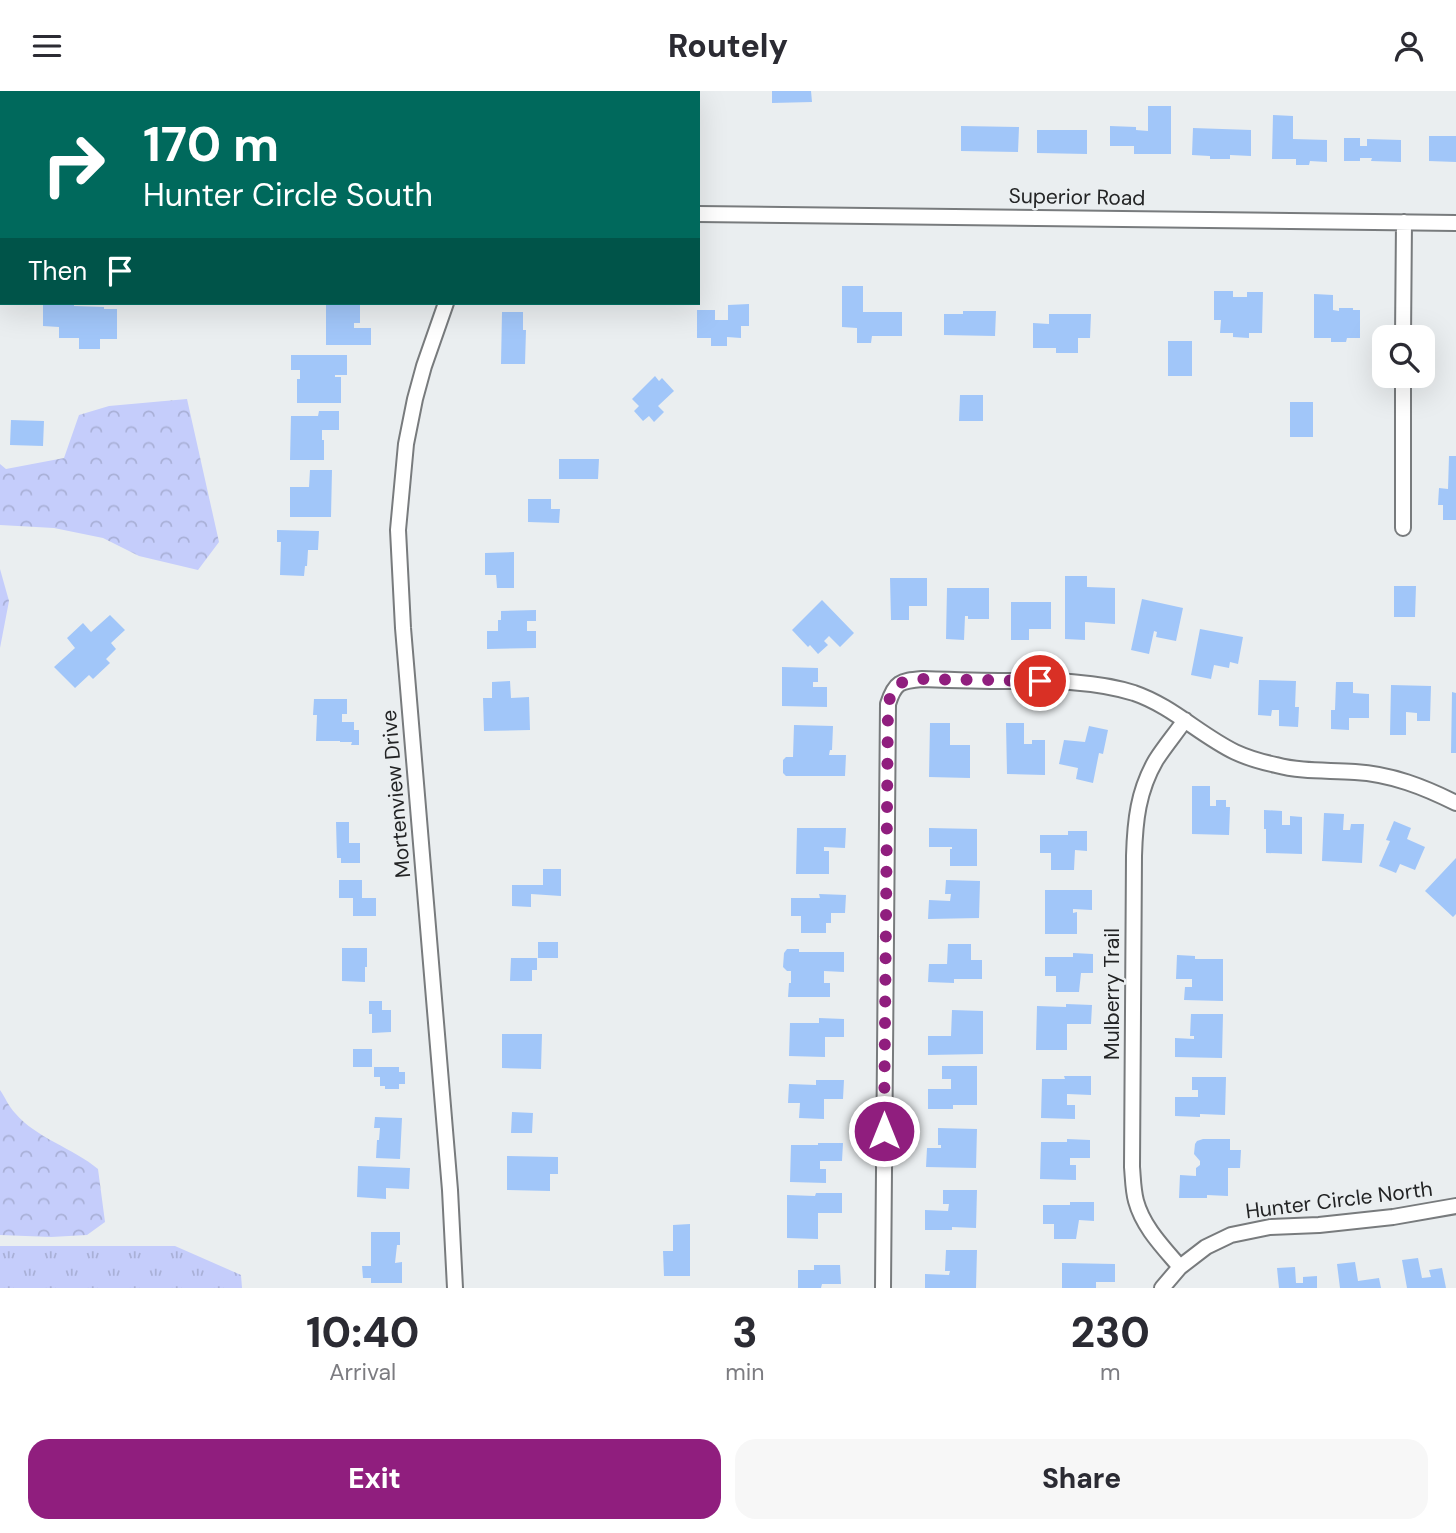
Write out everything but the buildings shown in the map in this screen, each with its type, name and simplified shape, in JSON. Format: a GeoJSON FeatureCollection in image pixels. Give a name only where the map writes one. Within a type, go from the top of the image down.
{"type":"FeatureCollection","features":[{"type":"Feature","properties":{"kind":"street","name":"Superior Road"},"geometry":{"type":"LineString","coordinates":[[700,214],[1456,223]]}},
{"type":"Feature","properties":{"kind":"street"},"geometry":{"type":"LineString","coordinates":[[1403,325],[1404,222]]}},
{"type":"Feature","properties":{"kind":"street","name":"Mortenview Drive"},"geometry":{"type":"LineString","coordinates":[[445,305],[415,399],[405,455],[398,530],[402,628],[449,1177],[455,1288]]}},
{"type":"Feature","properties":{"kind":"street"},"geometry":{"type":"LineString","coordinates":[[1403,388],[1403,528]]}},
{"type":"Feature","properties":{"kind":"street"},"geometry":{"type":"LineString","coordinates":[[883,1288],[888,704],[897,685],[904,680],[922,679],[1086,683],[1134,694],[1158,704],[1235,751],[1263,762],[1302,770],[1357,772],[1391,777],[1413,783],[1456,803]]}},
{"type":"Feature","properties":{"kind":"street","name":"Mulberry Trail"},"geometry":{"type":"LineString","coordinates":[[1180,1267],[1148,1228],[1136,1201],[1133,1182],[1134,856],[1137,810],[1143,789],[1156,760],[1185,720]]}},
{"type":"Feature","properties":{"kind":"street","name":"Hunter Circle North"},"geometry":{"type":"LineString","coordinates":[[1162,1288],[1180,1267],[1206,1247],[1231,1235],[1270,1227],[1393,1217],[1456,1206]]}},
{"type":"Feature","properties":{"kind":"green space"},"geometry":{"type":"Polygon","coordinates":[[[187,399],[219,542],[198,570],[139,556],[103,538],[54,528],[0,525],[0,464],[6,469],[64,458],[79,415],[109,406],[187,399]]]}},
{"type":"Feature","properties":{"kind":"green space"},"geometry":{"type":"Polygon","coordinates":[[[0,569],[9,601],[0,648],[0,569]]]}},
{"type":"Feature","properties":{"kind":"green space"},"geometry":{"type":"Polygon","coordinates":[[[0,1090],[13,1111],[24,1122],[98,1169],[105,1222],[87,1235],[0,1235],[0,1090]]]}},
{"type":"Feature","properties":{"kind":"green space"},"geometry":{"type":"Polygon","coordinates":[[[0,1246],[175,1246],[241,1275],[242,1288],[0,1288],[0,1246]]]}},
{"type":"Feature","properties":{"kind":"route"},"geometry":{"type":"LineString","coordinates":[[884,1131],[888,704],[892,692],[904,680],[1040,681]]}}]}
